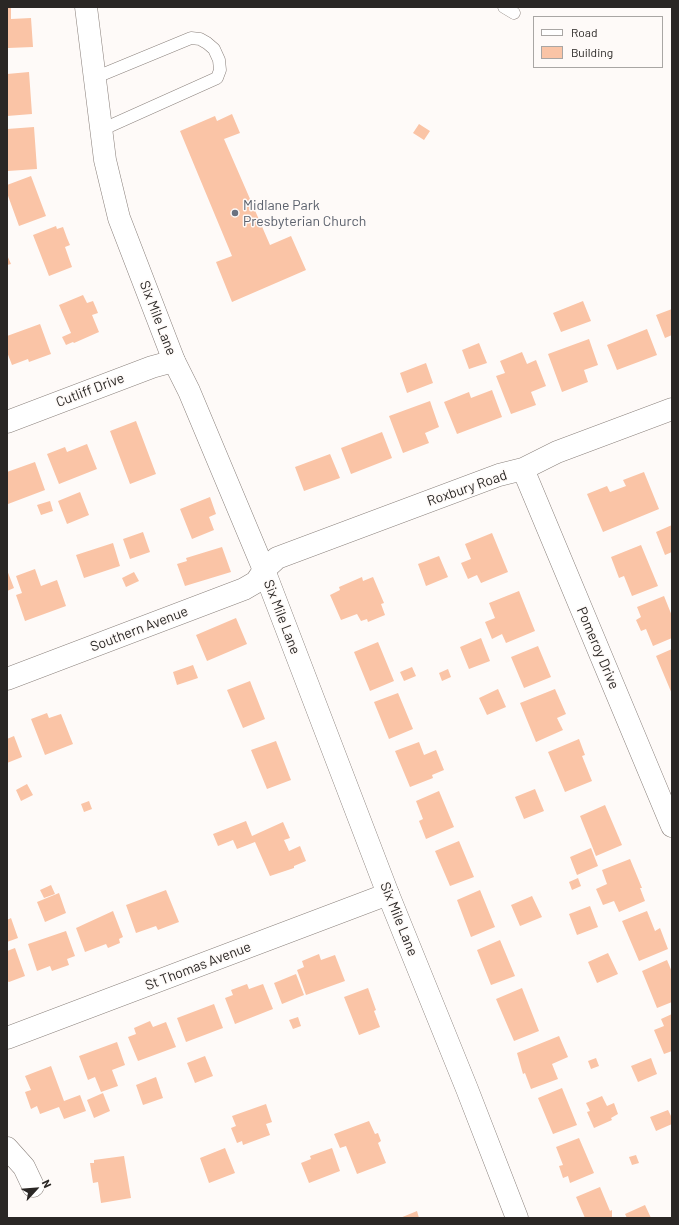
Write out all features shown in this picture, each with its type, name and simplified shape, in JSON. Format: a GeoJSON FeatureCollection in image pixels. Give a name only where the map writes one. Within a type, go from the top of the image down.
{"type":"FeatureCollection","features":[{"type":"Feature","properties":{"kind":"street","name":"Six Mile Lane"},"geometry":{"type":"LineString","coordinates":[[86,7],[105,160],[118,218],[174,361],[189,391],[264,570],[388,894],[467,1089],[517,1218]]}},
{"type":"Feature","properties":{"kind":"street","name":"Cutliff Drive"},"geometry":{"type":"LineString","coordinates":[[7,422],[152,367],[174,361]]}},
{"type":"Feature","properties":{"kind":"street","name":"Roxbury Road"},"geometry":{"type":"LineString","coordinates":[[264,570],[277,558],[499,475],[523,469],[557,452],[672,409]]}},
{"type":"Feature","properties":{"kind":"street","name":"Pomeroy Drive"},"geometry":{"type":"LineString","coordinates":[[523,469],[672,826]]}},
{"type":"Feature","properties":{"kind":"street","name":"Southern Avenue"},"geometry":{"type":"LineString","coordinates":[[7,679],[244,589],[256,582],[264,570]]}},
{"type":"Feature","properties":{"kind":"street","name":"St Thomas Avenue"},"geometry":{"type":"LineString","coordinates":[[7,1038],[388,894]]}},
{"type":"Feature","properties":{"kind":"street"},"geometry":{"type":"LineString","coordinates":[[7,1148],[24,1167],[33,1186]]}},
{"type":"Feature","properties":{"kind":"lane"},"geometry":{"type":"LineString","coordinates":[[94,78],[191,38],[200,39],[207,43],[214,49],[219,60],[220,70],[217,78],[101,130]]}},
{"type":"Feature","properties":{"kind":"building"},"geometry":{"type":"Polygon","coordinates":[[[11,7],[11,19],[31,18],[33,47],[8,48],[7,8],[11,7]]]}},
{"type":"Feature","properties":{"kind":"building"},"geometry":{"type":"Polygon","coordinates":[[[29,72],[32,114],[7,116],[7,74],[29,72]]]}},
{"type":"Feature","properties":{"kind":"building","name":"Midlane Park Presbyterian Church"},"geometry":{"type":"Polygon","coordinates":[[[232,114],[240,133],[224,139],[270,245],[291,236],[306,270],[232,302],[216,262],[232,256],[180,131],[215,116],[217,121],[232,114]]]}},
{"type":"Feature","properties":{"kind":"building"},"geometry":{"type":"Polygon","coordinates":[[[419,124],[430,131],[424,140],[413,133],[419,124]]]}},
{"type":"Feature","properties":{"kind":"building"},"geometry":{"type":"Polygon","coordinates":[[[34,127],[37,169],[8,171],[7,129],[34,127]]]}},
{"type":"Feature","properties":{"kind":"building"},"geometry":{"type":"Polygon","coordinates":[[[31,176],[46,216],[19,226],[7,193],[7,185],[31,176]]]}},
{"type":"Feature","properties":{"kind":"building"},"geometry":{"type":"Polygon","coordinates":[[[56,226],[57,229],[63,227],[70,245],[65,247],[72,267],[49,276],[33,235],[56,226]]]}},
{"type":"Feature","properties":{"kind":"building"},"geometry":{"type":"Polygon","coordinates":[[[7,255],[11,264],[7,265],[7,255]]]}},
{"type":"Feature","properties":{"kind":"building"},"geometry":{"type":"Polygon","coordinates":[[[83,295],[87,303],[93,301],[98,313],[92,315],[99,332],[66,345],[62,337],[71,333],[59,305],[83,295]]]}},
{"type":"Feature","properties":{"kind":"building"},"geometry":{"type":"Polygon","coordinates":[[[583,301],[591,321],[561,332],[553,313],[583,301]]]}},
{"type":"Feature","properties":{"kind":"building"},"geometry":{"type":"Polygon","coordinates":[[[672,309],[672,335],[665,338],[656,315],[672,309]]]}},
{"type":"Feature","properties":{"kind":"building"},"geometry":{"type":"Polygon","coordinates":[[[40,324],[51,354],[29,362],[28,359],[12,365],[7,352],[7,336],[40,324]]]}},
{"type":"Feature","properties":{"kind":"building"},"geometry":{"type":"Polygon","coordinates":[[[647,329],[657,355],[617,370],[607,345],[647,329]]]}},
{"type":"Feature","properties":{"kind":"building"},"geometry":{"type":"Polygon","coordinates":[[[589,339],[598,365],[584,370],[588,382],[562,392],[548,354],[589,339]]]}},
{"type":"Feature","properties":{"kind":"building"},"geometry":{"type":"Polygon","coordinates":[[[479,343],[487,363],[469,369],[462,350],[479,343]]]}},
{"type":"Feature","properties":{"kind":"building"},"geometry":{"type":"Polygon","coordinates":[[[522,352],[527,364],[536,360],[546,386],[531,392],[536,405],[511,414],[496,376],[505,373],[500,361],[522,352]]]}},
{"type":"Feature","properties":{"kind":"building"},"geometry":{"type":"Polygon","coordinates":[[[426,363],[433,383],[407,393],[400,373],[426,363]]]}},
{"type":"Feature","properties":{"kind":"building"},"geometry":{"type":"Polygon","coordinates":[[[492,390],[502,417],[457,434],[444,402],[469,392],[471,398],[492,390]]]}},
{"type":"Feature","properties":{"kind":"building"},"geometry":{"type":"Polygon","coordinates":[[[430,401],[439,427],[425,433],[429,443],[403,453],[389,416],[430,401]]]}},
{"type":"Feature","properties":{"kind":"building"},"geometry":{"type":"Polygon","coordinates":[[[136,421],[156,474],[130,484],[110,431],[136,421]]]}},
{"type":"Feature","properties":{"kind":"building"},"geometry":{"type":"Polygon","coordinates":[[[382,432],[392,458],[351,474],[341,448],[382,432]]]}},
{"type":"Feature","properties":{"kind":"building"},"geometry":{"type":"Polygon","coordinates":[[[87,444],[97,469],[59,484],[47,454],[65,447],[67,452],[87,444]]]}},
{"type":"Feature","properties":{"kind":"building"},"geometry":{"type":"Polygon","coordinates":[[[330,454],[340,478],[304,491],[295,467],[330,454]]]}},
{"type":"Feature","properties":{"kind":"building"},"geometry":{"type":"Polygon","coordinates":[[[35,462],[45,490],[8,504],[7,472],[35,462]]]}},
{"type":"Feature","properties":{"kind":"building"},"geometry":{"type":"Polygon","coordinates":[[[644,472],[659,509],[603,532],[587,494],[607,486],[610,492],[626,486],[623,480],[644,472]]]}},
{"type":"Feature","properties":{"kind":"building"},"geometry":{"type":"Polygon","coordinates":[[[80,492],[89,515],[67,524],[58,501],[80,492]]]}},
{"type":"Feature","properties":{"kind":"building"},"geometry":{"type":"Polygon","coordinates":[[[210,497],[216,514],[209,517],[214,530],[192,539],[180,509],[210,497]]]}},
{"type":"Feature","properties":{"kind":"building"},"geometry":{"type":"Polygon","coordinates":[[[50,501],[53,511],[41,515],[37,505],[50,501]]]}},
{"type":"Feature","properties":{"kind":"building"},"geometry":{"type":"Polygon","coordinates":[[[672,525],[672,552],[665,555],[656,532],[672,525]]]}},
{"type":"Feature","properties":{"kind":"building"},"geometry":{"type":"Polygon","coordinates":[[[143,532],[150,552],[130,559],[123,539],[143,532]]]}},
{"type":"Feature","properties":{"kind":"building"},"geometry":{"type":"Polygon","coordinates":[[[492,533],[508,572],[481,583],[477,575],[468,579],[461,563],[471,559],[465,544],[492,533]]]}},
{"type":"Feature","properties":{"kind":"building"},"geometry":{"type":"Polygon","coordinates":[[[113,543],[120,566],[84,578],[76,555],[113,543]]]}},
{"type":"Feature","properties":{"kind":"building"},"geometry":{"type":"Polygon","coordinates":[[[641,545],[658,586],[632,596],[624,576],[619,578],[611,557],[641,545]]]}},
{"type":"Feature","properties":{"kind":"building"},"geometry":{"type":"Polygon","coordinates":[[[222,547],[231,572],[185,586],[177,564],[187,561],[186,558],[222,547]]]}},
{"type":"Feature","properties":{"kind":"building"},"geometry":{"type":"Polygon","coordinates":[[[439,556],[448,577],[426,586],[418,564],[439,556]]]}},
{"type":"Feature","properties":{"kind":"building"},"geometry":{"type":"Polygon","coordinates":[[[35,569],[41,586],[57,580],[66,606],[25,621],[16,595],[22,593],[16,576],[35,569]]]}},
{"type":"Feature","properties":{"kind":"building"},"geometry":{"type":"Polygon","coordinates":[[[7,570],[14,588],[7,591],[7,570]]]}},
{"type":"Feature","properties":{"kind":"building"},"geometry":{"type":"Polygon","coordinates":[[[134,572],[139,581],[126,587],[122,578],[134,572]]]}},
{"type":"Feature","properties":{"kind":"building"},"geometry":{"type":"Polygon","coordinates":[[[362,577],[363,581],[373,577],[384,603],[381,604],[385,615],[368,622],[367,619],[361,621],[357,614],[341,620],[330,595],[340,590],[339,587],[362,577]]]}},
{"type":"Feature","properties":{"kind":"building"},"geometry":{"type":"Polygon","coordinates":[[[519,591],[535,631],[506,643],[502,634],[492,639],[485,622],[495,618],[489,603],[519,591]]]}},
{"type":"Feature","properties":{"kind":"building"},"geometry":{"type":"Polygon","coordinates":[[[664,596],[672,616],[672,638],[653,646],[646,629],[641,631],[636,620],[641,617],[637,607],[664,596]]]}},
{"type":"Feature","properties":{"kind":"building"},"geometry":{"type":"Polygon","coordinates":[[[236,618],[247,644],[207,661],[196,635],[236,618]]]}},
{"type":"Feature","properties":{"kind":"building"},"geometry":{"type":"Polygon","coordinates":[[[481,638],[490,661],[469,669],[460,647],[481,638]]]}},
{"type":"Feature","properties":{"kind":"building"},"geometry":{"type":"Polygon","coordinates":[[[378,642],[394,681],[370,691],[354,652],[378,642]]]}},
{"type":"Feature","properties":{"kind":"building"},"geometry":{"type":"Polygon","coordinates":[[[538,646],[551,677],[524,688],[511,657],[538,646]]]}},
{"type":"Feature","properties":{"kind":"building"},"geometry":{"type":"Polygon","coordinates":[[[672,649],[672,694],[656,656],[672,649]]]}},
{"type":"Feature","properties":{"kind":"building"},"geometry":{"type":"Polygon","coordinates":[[[193,665],[198,678],[177,685],[173,672],[193,665]]]}},
{"type":"Feature","properties":{"kind":"building"},"geometry":{"type":"Polygon","coordinates":[[[412,667],[416,676],[404,681],[400,672],[412,667]]]}},
{"type":"Feature","properties":{"kind":"building"},"geometry":{"type":"Polygon","coordinates":[[[448,669],[451,677],[442,681],[439,673],[448,669]]]}},
{"type":"Feature","properties":{"kind":"building"},"geometry":{"type":"Polygon","coordinates":[[[250,681],[265,719],[243,728],[227,690],[250,681]]]}},
{"type":"Feature","properties":{"kind":"building"},"geometry":{"type":"Polygon","coordinates":[[[498,689],[506,707],[487,715],[479,698],[498,689]]]}},
{"type":"Feature","properties":{"kind":"building"},"geometry":{"type":"Polygon","coordinates":[[[555,689],[566,714],[557,718],[563,730],[536,742],[520,703],[555,689]]]}},
{"type":"Feature","properties":{"kind":"building"},"geometry":{"type":"Polygon","coordinates":[[[398,693],[413,729],[389,739],[374,702],[398,693]]]}},
{"type":"Feature","properties":{"kind":"building"},"geometry":{"type":"Polygon","coordinates":[[[47,713],[49,718],[61,714],[73,744],[45,755],[31,719],[47,713]]]}},
{"type":"Feature","properties":{"kind":"building"},"geometry":{"type":"Polygon","coordinates":[[[14,736],[22,757],[7,763],[7,739],[14,736]]]}},
{"type":"Feature","properties":{"kind":"building"},"geometry":{"type":"Polygon","coordinates":[[[579,739],[585,755],[582,756],[592,781],[565,792],[548,752],[579,739]]]}},
{"type":"Feature","properties":{"kind":"building"},"geometry":{"type":"Polygon","coordinates":[[[276,741],[291,780],[267,789],[251,750],[276,741]]]}},
{"type":"Feature","properties":{"kind":"building"},"geometry":{"type":"Polygon","coordinates":[[[419,742],[424,755],[436,750],[444,770],[432,775],[433,778],[410,787],[395,751],[419,742]]]}},
{"type":"Feature","properties":{"kind":"building"},"geometry":{"type":"Polygon","coordinates":[[[27,784],[33,795],[21,801],[16,790],[27,784]]]}},
{"type":"Feature","properties":{"kind":"building"},"geometry":{"type":"Polygon","coordinates":[[[535,789],[544,811],[524,819],[515,797],[535,789]]]}},
{"type":"Feature","properties":{"kind":"building"},"geometry":{"type":"Polygon","coordinates":[[[439,791],[454,827],[426,839],[419,821],[423,819],[416,801],[439,791]]]}},
{"type":"Feature","properties":{"kind":"building"},"geometry":{"type":"Polygon","coordinates":[[[89,801],[92,809],[84,812],[81,804],[89,801]]]}},
{"type":"Feature","properties":{"kind":"building"},"geometry":{"type":"Polygon","coordinates":[[[605,805],[622,845],[596,856],[580,816],[605,805]]]}},
{"type":"Feature","properties":{"kind":"building"},"geometry":{"type":"Polygon","coordinates":[[[246,821],[252,836],[283,822],[290,838],[284,840],[289,851],[300,846],[306,861],[294,866],[294,868],[270,876],[255,842],[237,849],[233,840],[218,846],[213,834],[246,821]]]}},
{"type":"Feature","properties":{"kind":"building"},"geometry":{"type":"Polygon","coordinates":[[[459,841],[474,877],[450,886],[435,851],[459,841]]]}},
{"type":"Feature","properties":{"kind":"building"},"geometry":{"type":"Polygon","coordinates":[[[591,848],[598,866],[577,875],[570,857],[591,848]]]}},
{"type":"Feature","properties":{"kind":"building"},"geometry":{"type":"Polygon","coordinates":[[[630,859],[642,888],[640,888],[645,901],[619,912],[614,901],[603,905],[596,889],[607,884],[602,870],[630,859]]]}},
{"type":"Feature","properties":{"kind":"building"},"geometry":{"type":"Polygon","coordinates":[[[578,878],[581,886],[572,890],[569,882],[578,878]]]}},
{"type":"Feature","properties":{"kind":"building"},"geometry":{"type":"Polygon","coordinates":[[[51,885],[55,894],[44,898],[40,890],[51,885]]]}},
{"type":"Feature","properties":{"kind":"building"},"geometry":{"type":"Polygon","coordinates":[[[166,890],[179,922],[158,930],[156,926],[136,933],[126,905],[166,890]]]}},
{"type":"Feature","properties":{"kind":"building"},"geometry":{"type":"Polygon","coordinates":[[[480,890],[495,927],[471,937],[457,900],[480,890]]]}},
{"type":"Feature","properties":{"kind":"building"},"geometry":{"type":"Polygon","coordinates":[[[59,893],[66,913],[45,922],[37,902],[59,893]]]}},
{"type":"Feature","properties":{"kind":"building"},"geometry":{"type":"Polygon","coordinates":[[[532,896],[542,917],[520,926],[511,905],[532,896]]]}},
{"type":"Feature","properties":{"kind":"building"},"geometry":{"type":"Polygon","coordinates":[[[590,906],[598,927],[577,935],[569,914],[590,906]]]}},
{"type":"Feature","properties":{"kind":"building"},"geometry":{"type":"Polygon","coordinates":[[[113,911],[123,937],[119,939],[120,943],[108,948],[106,944],[85,952],[76,928],[113,911]]]}},
{"type":"Feature","properties":{"kind":"building"},"geometry":{"type":"Polygon","coordinates":[[[647,911],[655,931],[660,928],[668,949],[639,961],[622,921],[647,911]]]}},
{"type":"Feature","properties":{"kind":"building"},"geometry":{"type":"Polygon","coordinates":[[[11,918],[18,938],[7,942],[7,920],[11,918]]]}},
{"type":"Feature","properties":{"kind":"building"},"geometry":{"type":"Polygon","coordinates":[[[66,931],[75,956],[67,959],[69,965],[52,971],[50,966],[37,971],[28,944],[66,931]]]}},
{"type":"Feature","properties":{"kind":"building"},"geometry":{"type":"Polygon","coordinates":[[[500,940],[515,976],[491,985],[477,950],[500,940]]]}},
{"type":"Feature","properties":{"kind":"building"},"geometry":{"type":"Polygon","coordinates":[[[15,948],[25,976],[9,982],[7,981],[7,951],[15,948]]]}},
{"type":"Feature","properties":{"kind":"building"},"geometry":{"type":"Polygon","coordinates":[[[608,953],[618,974],[597,983],[588,962],[608,953]]]}},
{"type":"Feature","properties":{"kind":"building"},"geometry":{"type":"Polygon","coordinates":[[[319,954],[321,960],[335,955],[345,981],[306,995],[297,970],[304,967],[302,961],[319,954]]]}},
{"type":"Feature","properties":{"kind":"building"},"geometry":{"type":"Polygon","coordinates":[[[667,960],[672,972],[672,1002],[657,1008],[642,971],[667,960]]]}},
{"type":"Feature","properties":{"kind":"building"},"geometry":{"type":"Polygon","coordinates":[[[296,974],[304,995],[282,1004],[274,983],[296,974]]]}},
{"type":"Feature","properties":{"kind":"building"},"geometry":{"type":"Polygon","coordinates":[[[247,984],[249,989],[263,984],[273,1009],[235,1024],[225,998],[233,995],[231,990],[247,984]]]}},
{"type":"Feature","properties":{"kind":"building"},"geometry":{"type":"Polygon","coordinates":[[[368,988],[380,1027],[359,1035],[344,997],[368,988]]]}},
{"type":"Feature","properties":{"kind":"building"},"geometry":{"type":"Polygon","coordinates":[[[522,988],[539,1031],[514,1041],[496,999],[522,988]]]}},
{"type":"Feature","properties":{"kind":"building"},"geometry":{"type":"Polygon","coordinates":[[[214,1004],[223,1028],[186,1042],[177,1018],[214,1004]]]}},
{"type":"Feature","properties":{"kind":"building"},"geometry":{"type":"Polygon","coordinates":[[[672,1014],[672,1051],[664,1054],[654,1030],[664,1026],[661,1019],[672,1014]]]}},
{"type":"Feature","properties":{"kind":"building"},"geometry":{"type":"Polygon","coordinates":[[[298,1017],[301,1026],[293,1029],[289,1020],[298,1017]]]}},
{"type":"Feature","properties":{"kind":"building"},"geometry":{"type":"Polygon","coordinates":[[[150,1021],[153,1027],[166,1022],[176,1047],[138,1061],[128,1037],[136,1034],[134,1028],[150,1021]]]}},
{"type":"Feature","properties":{"kind":"building"},"geometry":{"type":"Polygon","coordinates":[[[559,1036],[568,1057],[552,1064],[558,1079],[531,1089],[525,1073],[523,1074],[517,1053],[559,1036]]]}},
{"type":"Feature","properties":{"kind":"building"},"geometry":{"type":"Polygon","coordinates":[[[117,1042],[125,1065],[112,1070],[118,1086],[101,1092],[95,1077],[88,1080],[79,1056],[117,1042]]]}},
{"type":"Feature","properties":{"kind":"building"},"geometry":{"type":"Polygon","coordinates":[[[205,1056],[213,1076],[195,1083],[187,1063],[205,1056]]]}},
{"type":"Feature","properties":{"kind":"building"},"geometry":{"type":"Polygon","coordinates":[[[596,1058],[599,1066],[591,1069],[588,1061],[596,1058]]]}},
{"type":"Feature","properties":{"kind":"building"},"geometry":{"type":"Polygon","coordinates":[[[651,1058],[657,1074],[638,1082],[631,1066],[651,1058]]]}},
{"type":"Feature","properties":{"kind":"building"},"geometry":{"type":"Polygon","coordinates":[[[51,1066],[64,1101],[80,1095],[86,1111],[64,1119],[59,1107],[40,1114],[37,1106],[31,1109],[25,1092],[31,1090],[25,1076],[51,1066]]]}},
{"type":"Feature","properties":{"kind":"building"},"geometry":{"type":"Polygon","coordinates":[[[156,1077],[163,1098],[143,1105],[136,1085],[156,1077]]]}},
{"type":"Feature","properties":{"kind":"building"},"geometry":{"type":"Polygon","coordinates":[[[562,1088],[577,1125],[553,1134],[538,1098],[562,1088]]]}},
{"type":"Feature","properties":{"kind":"building"},"geometry":{"type":"Polygon","coordinates":[[[103,1093],[110,1111],[94,1118],[87,1100],[103,1093]]]}},
{"type":"Feature","properties":{"kind":"building"},"geometry":{"type":"Polygon","coordinates":[[[602,1096],[607,1106],[614,1103],[618,1114],[611,1118],[612,1120],[594,1128],[587,1112],[590,1111],[586,1103],[602,1096]]]}},
{"type":"Feature","properties":{"kind":"building"},"geometry":{"type":"Polygon","coordinates":[[[266,1104],[272,1122],[266,1124],[270,1135],[243,1145],[242,1141],[237,1143],[231,1128],[236,1126],[232,1116],[266,1104]]]}},
{"type":"Feature","properties":{"kind":"building"},"geometry":{"type":"Polygon","coordinates":[[[668,1110],[672,1118],[672,1124],[656,1131],[650,1117],[668,1110]]]}},
{"type":"Feature","properties":{"kind":"building"},"geometry":{"type":"Polygon","coordinates":[[[369,1121],[375,1134],[378,1133],[381,1141],[378,1143],[386,1163],[357,1174],[346,1146],[340,1148],[334,1134],[369,1121]]]}},
{"type":"Feature","properties":{"kind":"building"},"geometry":{"type":"Polygon","coordinates":[[[579,1138],[594,1173],[570,1183],[568,1176],[563,1178],[559,1166],[563,1165],[556,1147],[579,1138]]]}},
{"type":"Feature","properties":{"kind":"building"},"geometry":{"type":"Polygon","coordinates":[[[225,1148],[235,1173],[209,1183],[200,1158],[225,1148]]]}},
{"type":"Feature","properties":{"kind":"building"},"geometry":{"type":"Polygon","coordinates":[[[332,1148],[340,1171],[309,1183],[301,1163],[311,1159],[310,1156],[332,1148]]]}},
{"type":"Feature","properties":{"kind":"building"},"geometry":{"type":"Polygon","coordinates":[[[636,1155],[639,1163],[632,1165],[629,1157],[636,1155]]]}},
{"type":"Feature","properties":{"kind":"building"},"geometry":{"type":"Polygon","coordinates":[[[124,1156],[131,1198],[101,1203],[98,1182],[93,1183],[90,1163],[94,1163],[94,1160],[124,1156]]]}},
{"type":"Feature","properties":{"kind":"building"},"geometry":{"type":"Polygon","coordinates":[[[600,1187],[610,1211],[612,1210],[612,1218],[585,1218],[576,1197],[600,1187]]]}},
{"type":"Feature","properties":{"kind":"building"},"geometry":{"type":"Polygon","coordinates":[[[645,1205],[651,1218],[627,1218],[625,1214],[645,1205]]]}},
{"type":"Feature","properties":{"kind":"building"},"geometry":{"type":"Polygon","coordinates":[[[417,1211],[419,1218],[400,1218],[417,1211]]]}},
{"type":"Feature","properties":{"kind":"place","name":"Midlane Park Presbyterian Church"},"geometry":{"type":"Point","coordinates":[235,213]}}]}
